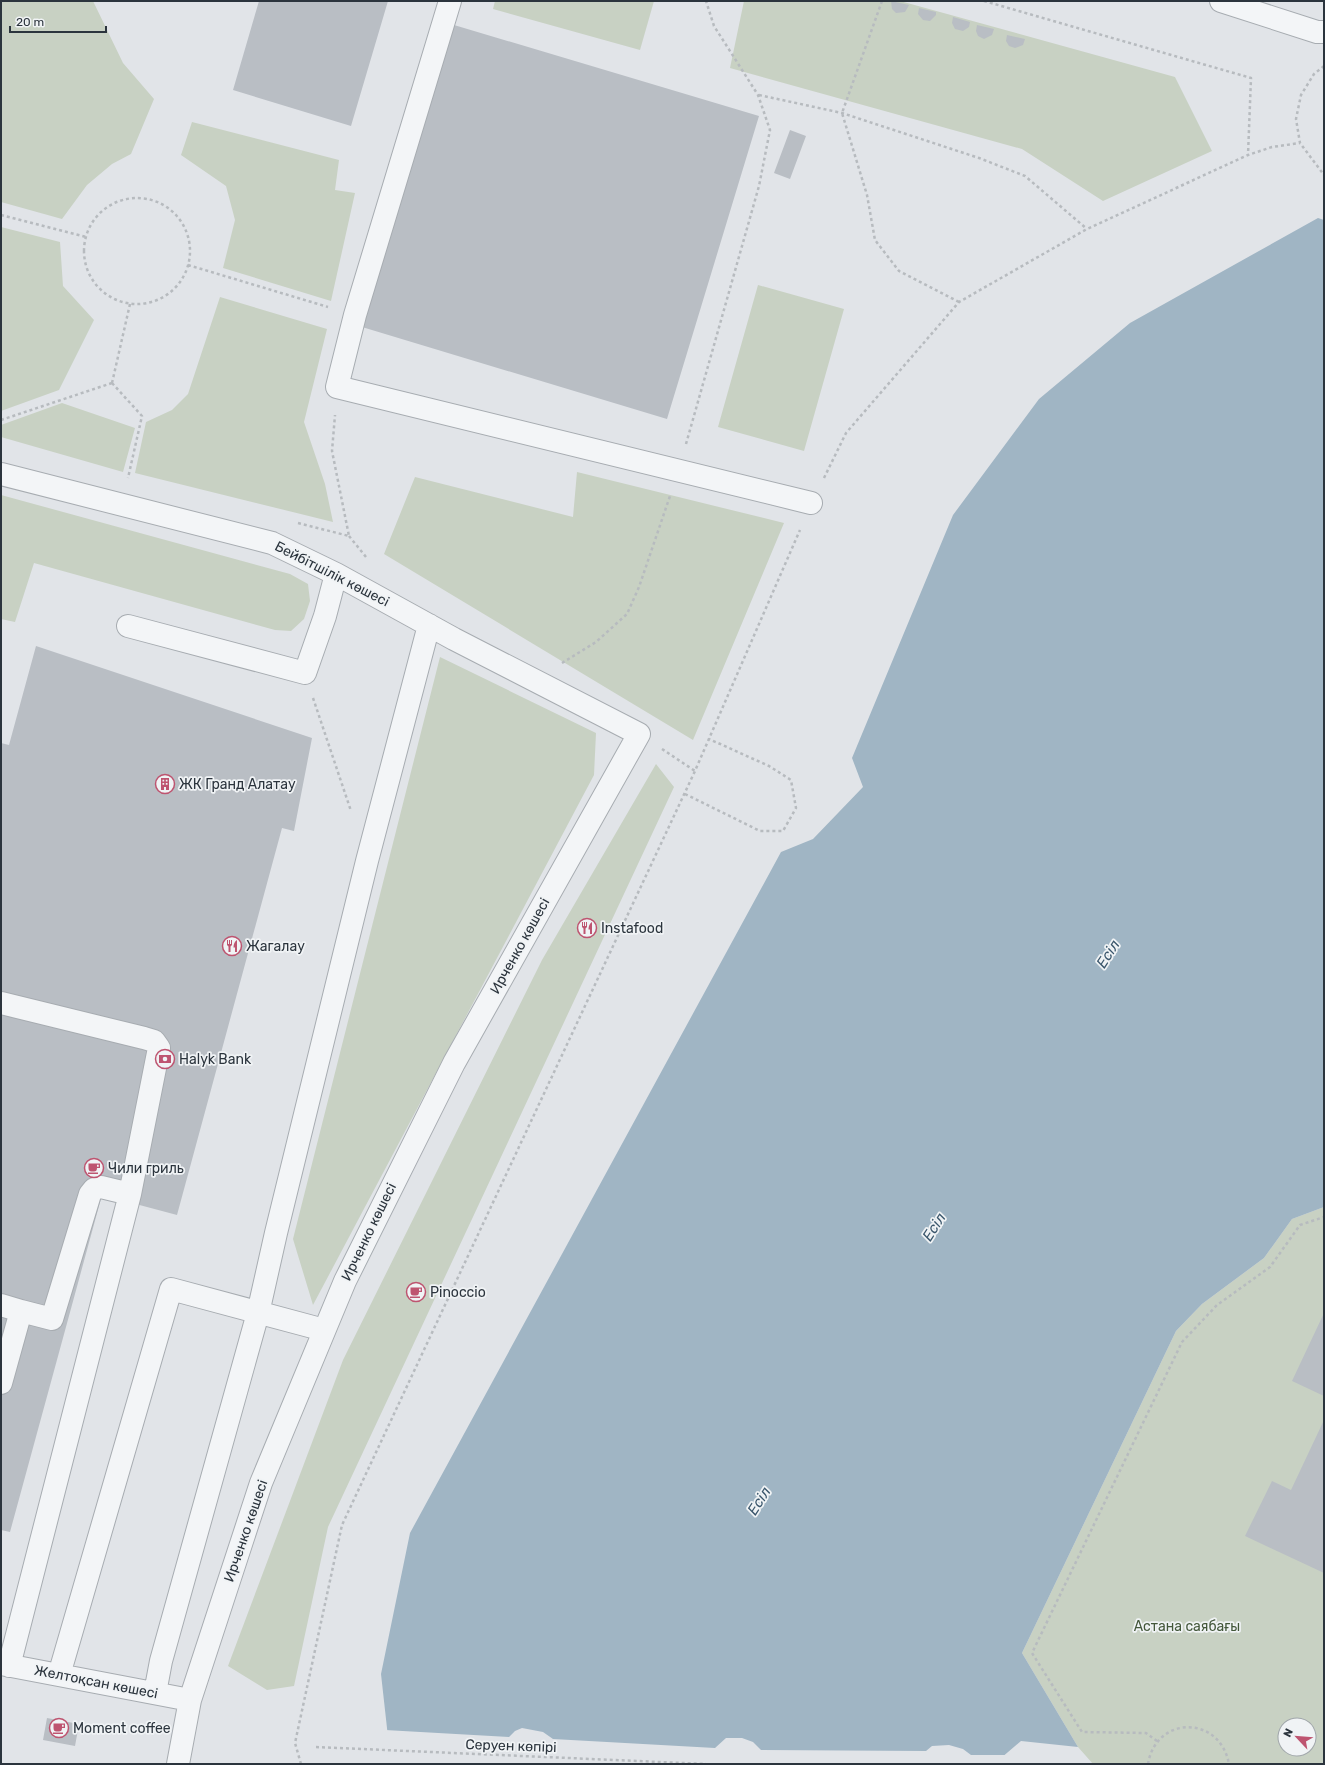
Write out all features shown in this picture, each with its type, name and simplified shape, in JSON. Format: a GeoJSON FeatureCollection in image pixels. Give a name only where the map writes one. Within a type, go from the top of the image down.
{"type":"FeatureCollection","features":[{"type":"Feature","properties":{"kind":"street"},"geometry":{"type":"LineString","coordinates":[[450,1],[355,315],[337,387],[811,503]]}},
{"type":"Feature","properties":{"kind":"street"},"geometry":{"type":"LineString","coordinates":[[1221,1],[1317,32],[1324,32]]}},
{"type":"Feature","properties":{"kind":"street","name":"Бейбітшілік көшесі"},"geometry":{"type":"LineString","coordinates":[[1,474],[272,543],[336,574],[429,625],[639,734]]}},
{"type":"Feature","properties":{"kind":"street"},"geometry":{"type":"LineString","coordinates":[[128,626],[304,673],[325,616],[336,574]]}},
{"type":"Feature","properties":{"kind":"street"},"geometry":{"type":"LineString","coordinates":[[155,1693],[161,1661],[258,1313],[276,1233],[367,861],[429,625]]}},
{"type":"Feature","properties":{"kind":"street","name":"Ирченко көшесі"},"geometry":{"type":"LineString","coordinates":[[178,1764],[190,1700],[262,1483],[345,1281],[454,1063],[639,734]]}},
{"type":"Feature","properties":{"kind":"street"},"geometry":{"type":"LineString","coordinates":[[1,1003],[144,1038],[154,1041],[160,1048],[130,1194],[5,1665]]}},
{"type":"Feature","properties":{"kind":"street"},"geometry":{"type":"LineString","coordinates":[[1,1383],[11,1308],[52,1319],[90,1194],[94,1188],[101,1188],[130,1194]]}},
{"type":"Feature","properties":{"kind":"street"},"geometry":{"type":"LineString","coordinates":[[59,1675],[171,1289],[324,1330]]}},
{"type":"Feature","properties":{"kind":"street","name":"Желтоқсан көшесі"},"geometry":{"type":"LineString","coordinates":[[5,1665],[190,1700]]}},
{"type":"Feature","properties":{"kind":"path"},"geometry":{"type":"LineString","coordinates":[[557,666],[596,642],[626,614],[639,587],[679,471],[759,186],[770,130],[758,95],[714,26],[706,1]]}},
{"type":"Feature","properties":{"kind":"path"},"geometry":{"type":"LineString","coordinates":[[882,1],[842,113],[867,195],[876,240],[899,271],[959,302]]}},
{"type":"Feature","properties":{"kind":"path"},"geometry":{"type":"LineString","coordinates":[[984,1],[1251,78],[1248,155]]}},
{"type":"Feature","properties":{"kind":"path"},"geometry":{"type":"LineString","coordinates":[[1324,66],[1314,74],[1301,95],[1296,119],[1300,143],[1324,175]]}},
{"type":"Feature","properties":{"kind":"path"},"geometry":{"type":"LineString","coordinates":[[758,95],[842,113],[980,158],[1025,176],[1087,229]]}},
{"type":"Feature","properties":{"kind":"path"},"geometry":{"type":"LineString","coordinates":[[300,1764],[295,1743],[342,1525],[685,794],[811,503],[846,433],[959,302],[1087,229],[1248,155],[1272,147],[1300,143]]}},
{"type":"Feature","properties":{"kind":"path"},"geometry":{"type":"LineString","coordinates":[[129,198],[144,198],[158,202],[172,210],[181,222],[188,235],[190,250],[188,265],[182,280],[172,291],[160,299],[145,304],[130,304],[115,300],[103,292],[93,281],[86,267],[84,252],[86,237],[92,223],[102,212],[114,203],[129,198]]}},
{"type":"Feature","properties":{"kind":"path"},"geometry":{"type":"LineString","coordinates":[[1,215],[86,237]]}},
{"type":"Feature","properties":{"kind":"path"},"geometry":{"type":"LineString","coordinates":[[188,265],[355,315]]}},
{"type":"Feature","properties":{"kind":"path"},"geometry":{"type":"LineString","coordinates":[[112,383],[130,304]]}},
{"type":"Feature","properties":{"kind":"path"},"geometry":{"type":"LineString","coordinates":[[1,420],[112,383]]}},
{"type":"Feature","properties":{"kind":"path"},"geometry":{"type":"LineString","coordinates":[[112,383],[142,416],[128,479],[121,477]]}},
{"type":"Feature","properties":{"kind":"path"},"geometry":{"type":"LineString","coordinates":[[296,522],[349,536],[332,451],[337,387]]}},
{"type":"Feature","properties":{"kind":"path"},"geometry":{"type":"LineString","coordinates":[[304,673],[352,816]]}},
{"type":"Feature","properties":{"kind":"path"},"geometry":{"type":"LineString","coordinates":[[639,734],[695,771]]}},
{"type":"Feature","properties":{"kind":"path"},"geometry":{"type":"LineString","coordinates":[[685,794],[760,831],[782,831],[796,808],[791,780],[769,766],[709,738]]}},
{"type":"Feature","properties":{"kind":"path"},"geometry":{"type":"LineString","coordinates":[[1157,1741],[1146,1733],[1082,1732],[1032,1653],[1182,1342],[1217,1305],[1270,1267],[1300,1225],[1324,1216]]}},
{"type":"Feature","properties":{"kind":"path"},"geometry":{"type":"LineString","coordinates":[[1148,1764],[1150,1754],[1157,1741],[1168,1732],[1181,1727],[1195,1727],[1209,1732],[1220,1741],[1227,1753],[1229,1764]]}},
{"type":"Feature","properties":{"kind":"path","name":"Серуен көпірі"},"geometry":{"type":"LineString","coordinates":[[316,1747],[706,1764]]}},
{"type":"Feature","properties":{"kind":"green space"},"geometry":{"type":"Polygon","coordinates":[[[1,1],[93,1],[123,63],[154,99],[131,154],[112,164],[87,185],[62,219],[1,202],[1,1]]]}},
{"type":"Feature","properties":{"kind":"green space"},"geometry":{"type":"Polygon","coordinates":[[[495,1],[654,1],[640,50],[493,9],[495,1]]]}},
{"type":"Feature","properties":{"kind":"green space"},"geometry":{"type":"Polygon","coordinates":[[[744,1],[900,1],[1175,77],[1212,151],[1103,201],[1022,149],[730,68],[744,1]]]}},
{"type":"Feature","properties":{"kind":"green space"},"geometry":{"type":"Polygon","coordinates":[[[192,122],[339,160],[335,190],[355,193],[331,301],[223,268],[235,220],[226,186],[181,155],[192,122]]]}},
{"type":"Feature","properties":{"kind":"green space"},"geometry":{"type":"Polygon","coordinates":[[[1,227],[60,242],[63,286],[94,320],[59,390],[1,411],[1,227]]]}},
{"type":"Feature","properties":{"kind":"green space"},"geometry":{"type":"Polygon","coordinates":[[[758,285],[844,309],[804,451],[718,427],[758,285]]]}},
{"type":"Feature","properties":{"kind":"green space"},"geometry":{"type":"Polygon","coordinates":[[[220,297],[327,329],[304,422],[325,484],[333,522],[135,473],[146,422],[172,410],[188,394],[220,297]]]}},
{"type":"Feature","properties":{"kind":"green space"},"geometry":{"type":"Polygon","coordinates":[[[62,403],[135,428],[123,472],[1,437],[1,425],[62,403]]]}},
{"type":"Feature","properties":{"kind":"green space"},"geometry":{"type":"Polygon","coordinates":[[[577,472],[784,523],[693,740],[384,554],[415,477],[573,517],[577,472]]]}},
{"type":"Feature","properties":{"kind":"green space"},"geometry":{"type":"Polygon","coordinates":[[[1,495],[290,574],[308,584],[310,601],[304,619],[291,631],[275,630],[34,563],[15,622],[1,619],[1,495]]]}},
{"type":"Feature","properties":{"kind":"green space"},"geometry":{"type":"Polygon","coordinates":[[[440,657],[596,733],[594,775],[313,1305],[293,1239],[440,657]]]}},
{"type":"Feature","properties":{"kind":"green space"},"geometry":{"type":"Polygon","coordinates":[[[656,764],[674,787],[328,1527],[294,1686],[267,1690],[228,1666],[343,1360],[542,960],[656,764]]]}},
{"type":"Feature","properties":{"kind":"green space","name":"Астана саябағы"},"geometry":{"type":"Polygon","coordinates":[[[1324,1207],[1324,1764],[1093,1764],[1078,1747],[1022,1653],[1176,1331],[1202,1304],[1264,1258],[1292,1219],[1324,1207]]]}},
{"type":"Feature","properties":{"kind":"water","name":"Есіл"},"geometry":{"type":"Polygon","coordinates":[[[1318,218],[1324,220],[1324,1207],[1292,1219],[1264,1258],[1202,1304],[1176,1331],[1022,1653],[1078,1747],[1021,1741],[994,1764],[391,1764],[381,1674],[410,1533],[781,852],[813,839],[863,787],[852,758],[953,515],[1039,399],[1130,323],[1318,218]]]}},
{"type":"Feature","properties":{"kind":"pier"},"geometry":{"type":"Polygon","coordinates":[[[522,1728],[543,1732],[553,1739],[715,1748],[726,1738],[742,1738],[753,1742],[761,1750],[926,1751],[932,1746],[949,1745],[963,1749],[971,1755],[1007,1755],[997,1764],[389,1764],[385,1730],[509,1737],[515,1731],[522,1728]]]}},
{"type":"Feature","properties":{"kind":"building"},"geometry":{"type":"Polygon","coordinates":[[[259,1],[388,1],[351,126],[233,90],[259,1]]]}},
{"type":"Feature","properties":{"kind":"building"},"geometry":{"type":"Polygon","coordinates":[[[891,1],[909,5],[905,12],[896,13],[892,9],[891,1]]]}},
{"type":"Feature","properties":{"kind":"building"},"geometry":{"type":"Polygon","coordinates":[[[919,8],[936,12],[936,15],[930,21],[923,20],[918,14],[919,8]]]}},
{"type":"Feature","properties":{"kind":"building"},"geometry":{"type":"Polygon","coordinates":[[[953,17],[970,22],[969,27],[963,31],[955,29],[952,23],[953,17]]]}},
{"type":"Feature","properties":{"kind":"building"},"geometry":{"type":"Polygon","coordinates":[[[454,25],[759,116],[667,419],[362,327],[454,25]]]}},
{"type":"Feature","properties":{"kind":"building"},"geometry":{"type":"Polygon","coordinates":[[[977,25],[994,29],[992,35],[984,39],[978,36],[976,31],[977,25]]]}},
{"type":"Feature","properties":{"kind":"building"},"geometry":{"type":"Polygon","coordinates":[[[1007,35],[1025,39],[1023,45],[1015,48],[1009,46],[1006,41],[1007,35]]]}},
{"type":"Feature","properties":{"kind":"building"},"geometry":{"type":"Polygon","coordinates":[[[790,130],[806,136],[790,179],[774,173],[790,130]]]}},
{"type":"Feature","properties":{"kind":"building"},"geometry":{"type":"Polygon","coordinates":[[[36,646],[312,738],[294,831],[282,828],[177,1215],[102,1195],[10,1532],[1,1530],[1,743],[9,745],[36,646]]]}},
{"type":"Feature","properties":{"kind":"building"},"geometry":{"type":"Polygon","coordinates":[[[1324,1313],[1324,1396],[1292,1381],[1324,1313]]]}},
{"type":"Feature","properties":{"kind":"building"},"geometry":{"type":"Polygon","coordinates":[[[1324,1420],[1324,1573],[1245,1536],[1272,1481],[1291,1490],[1324,1420]]]}},
{"type":"Feature","properties":{"kind":"building"},"geometry":{"type":"Polygon","coordinates":[[[47,1718],[79,1724],[75,1746],[43,1740],[47,1718]]]}},
{"type":"Feature","properties":{"kind":"place","name":"ЖК Гранд Алатау"},"geometry":{"type":"Point","coordinates":[165,784]}},
{"type":"Feature","properties":{"kind":"place","name":"Instafood"},"geometry":{"type":"Point","coordinates":[587,928]}},
{"type":"Feature","properties":{"kind":"place","name":"Жагалау"},"geometry":{"type":"Point","coordinates":[232,946]}},
{"type":"Feature","properties":{"kind":"place","name":"Halyk Bank"},"geometry":{"type":"Point","coordinates":[165,1059]}},
{"type":"Feature","properties":{"kind":"place","name":"Чили гриль"},"geometry":{"type":"Point","coordinates":[94,1168]}},
{"type":"Feature","properties":{"kind":"place","name":"Pinoccio"},"geometry":{"type":"Point","coordinates":[416,1292]}},
{"type":"Feature","properties":{"kind":"place","name":"Moment coffee"},"geometry":{"type":"Point","coordinates":[59,1728]}}]}
